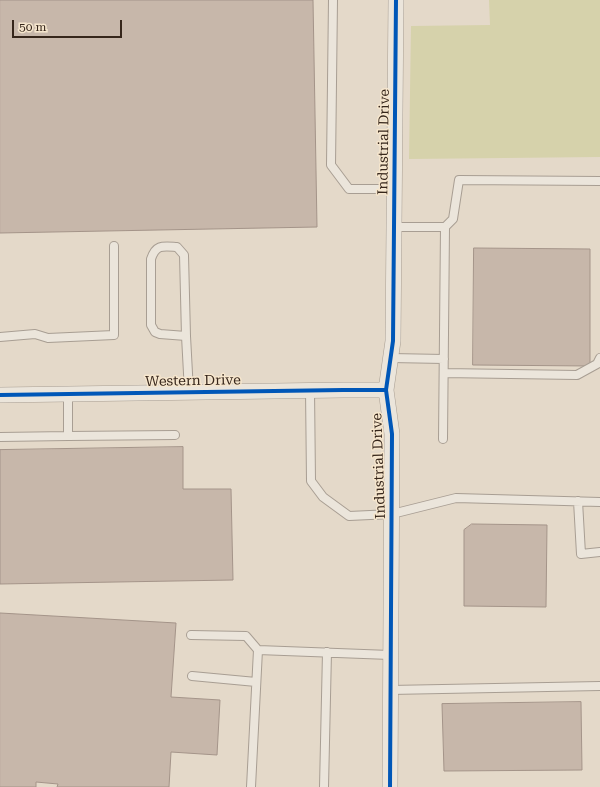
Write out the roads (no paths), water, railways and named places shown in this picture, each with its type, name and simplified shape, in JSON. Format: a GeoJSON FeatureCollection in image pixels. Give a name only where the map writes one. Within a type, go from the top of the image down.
{"type":"FeatureCollection","features":[{"type":"Feature","properties":{"kind":"street","name":"Industrial Drive"},"geometry":{"type":"LineString","coordinates":[[390,787],[392,434],[386,390],[393,341],[396,0]]}},
{"type":"Feature","properties":{"kind":"street","name":"Western Drive"},"geometry":{"type":"LineString","coordinates":[[0,395],[386,390]]}},
{"type":"Feature","properties":{"kind":"lane"},"geometry":{"type":"LineString","coordinates":[[333,0],[331,165],[349,189],[395,189]]}},
{"type":"Feature","properties":{"kind":"lane"},"geometry":{"type":"LineString","coordinates":[[443,439],[445,227],[453,219],[459,180],[600,181]]}},
{"type":"Feature","properties":{"kind":"lane"},"geometry":{"type":"LineString","coordinates":[[394,227],[445,227]]}},
{"type":"Feature","properties":{"kind":"lane"},"geometry":{"type":"LineString","coordinates":[[0,337],[36,334],[48,338],[114,335],[114,246]]}},
{"type":"Feature","properties":{"kind":"lane"},"geometry":{"type":"LineString","coordinates":[[186,336],[160,334],[155,332],[151,325],[151,260],[154,252],[161,246],[177,247],[184,255],[189,392]]}},
{"type":"Feature","properties":{"kind":"lane"},"geometry":{"type":"LineString","coordinates":[[391,358],[444,359]]}},
{"type":"Feature","properties":{"kind":"lane"},"geometry":{"type":"LineString","coordinates":[[444,373],[576,374],[597,364],[600,358]]}},
{"type":"Feature","properties":{"kind":"lane"},"geometry":{"type":"LineString","coordinates":[[310,390],[311,481],[323,497],[349,516],[392,514],[456,498],[600,502]]}},
{"type":"Feature","properties":{"kind":"lane"},"geometry":{"type":"LineString","coordinates":[[68,394],[68,436]]}},
{"type":"Feature","properties":{"kind":"lane"},"geometry":{"type":"LineString","coordinates":[[0,437],[175,435]]}},
{"type":"Feature","properties":{"kind":"lane"},"geometry":{"type":"LineString","coordinates":[[578,501],[581,554],[600,552]]}},
{"type":"Feature","properties":{"kind":"lane"},"geometry":{"type":"LineString","coordinates":[[191,635],[246,636],[258,650],[251,787]]}},
{"type":"Feature","properties":{"kind":"lane"},"geometry":{"type":"LineString","coordinates":[[258,650],[390,655]]}},
{"type":"Feature","properties":{"kind":"lane"},"geometry":{"type":"LineString","coordinates":[[324,787],[327,652]]}},
{"type":"Feature","properties":{"kind":"lane"},"geometry":{"type":"LineString","coordinates":[[192,676],[256,682]]}},
{"type":"Feature","properties":{"kind":"lane"},"geometry":{"type":"LineString","coordinates":[[390,690],[600,686]]}}]}
